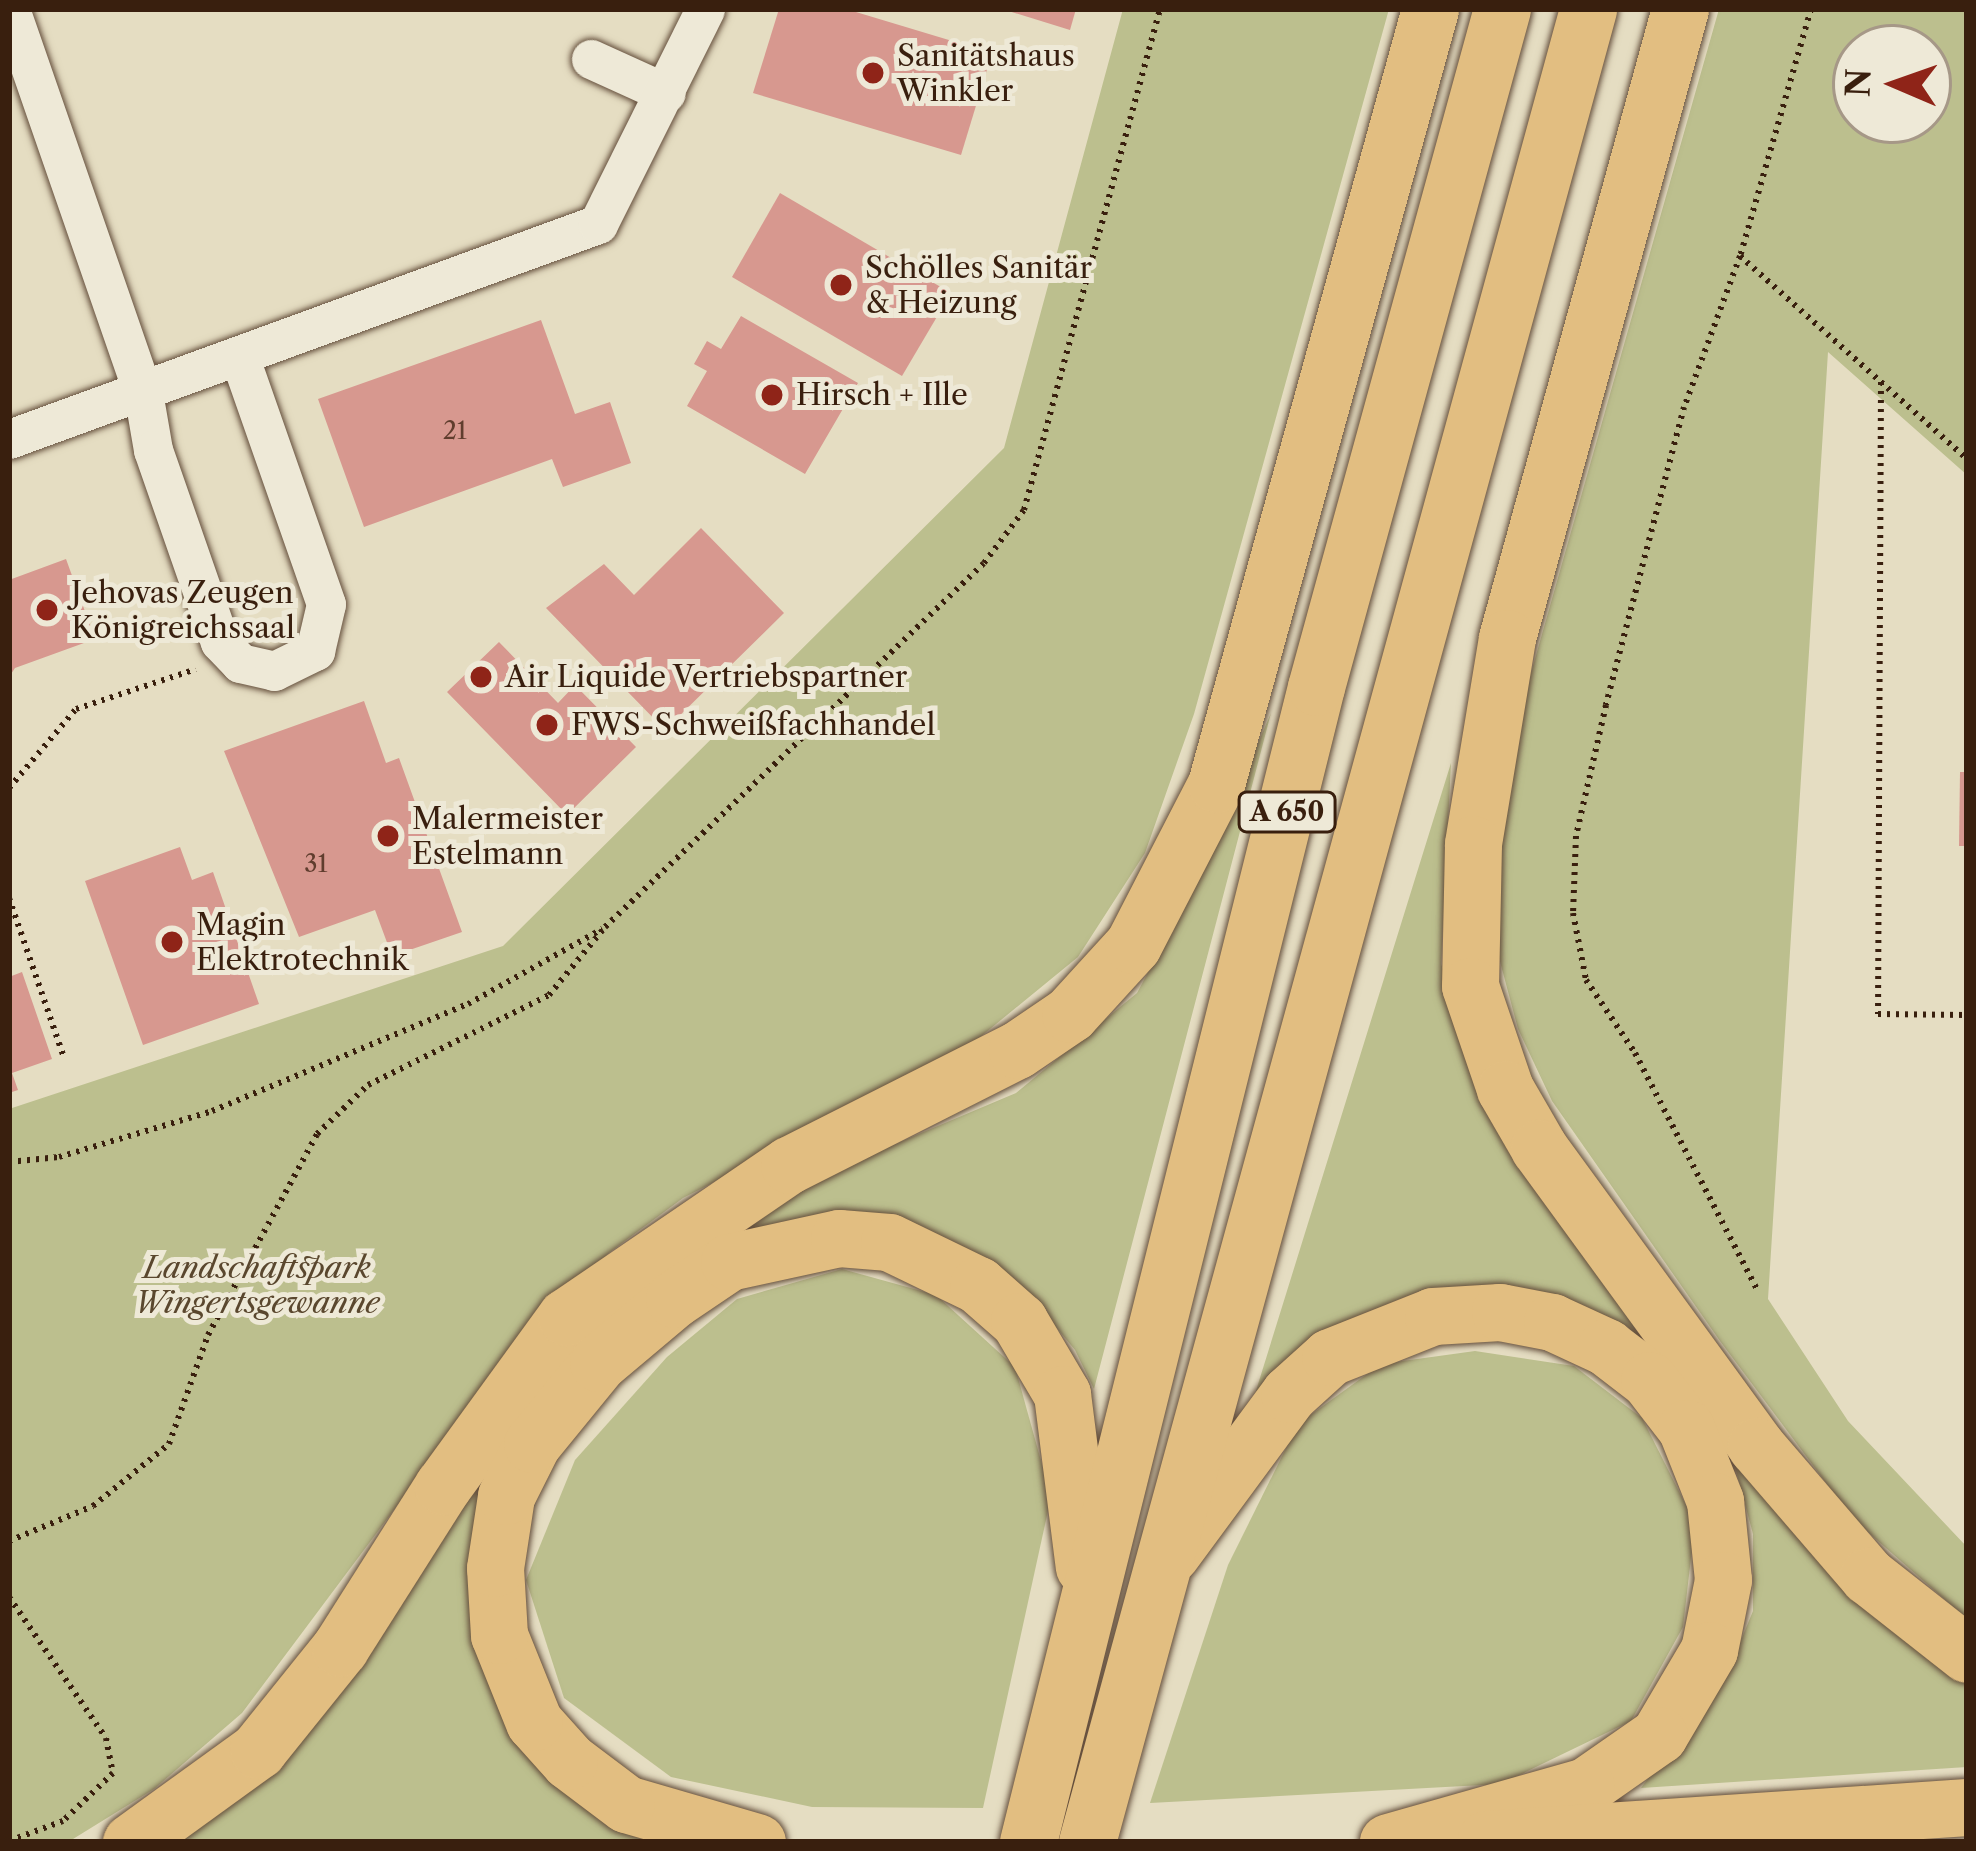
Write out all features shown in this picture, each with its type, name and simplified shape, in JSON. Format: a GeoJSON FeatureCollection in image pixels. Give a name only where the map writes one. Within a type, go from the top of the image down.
{"type":"FeatureCollection","features":[{"type":"Feature","properties":{"kind":"highway"},"geometry":{"type":"LineString","coordinates":[[131,1842],[258,1750],[340,1648],[443,1486],[566,1317],[789,1165],[1017,1050],[1070,1015],[1133,945],[1216,784],[1430,9]]}},
{"type":"Feature","properties":{"kind":"highway","name":"A 650"},"geometry":{"type":"LineString","coordinates":[[1033,1824],[1322,664],[1502,9]]}},
{"type":"Feature","properties":{"kind":"highway","name":"A 650"},"geometry":{"type":"LineString","coordinates":[[1092,1823],[1156,1571],[1588,9]]}},
{"type":"Feature","properties":{"kind":"highway"},"geometry":{"type":"LineString","coordinates":[[1680,9],[1508,638],[1473,844],[1470,986],[1505,1089],[1539,1148],[1756,1446],[1868,1576],[1967,1654]]}},
{"type":"Feature","properties":{"kind":"highway"},"geometry":{"type":"LineString","coordinates":[[757,1842],[626,1804],[568,1761],[534,1722],[499,1635],[495,1568],[506,1496],[532,1444],[598,1363],[674,1299],[729,1262],[839,1238],[889,1242],[978,1285],[1018,1321],[1062,1394],[1087,1613]]}},
{"type":"Feature","properties":{"kind":"highway"},"geometry":{"type":"LineString","coordinates":[[1156,1571],[1288,1394],[1330,1357],[1393,1327],[1500,1312],[1552,1322],[1606,1347],[1649,1381],[1686,1428],[1715,1502],[1723,1580],[1709,1650],[1686,1697],[1628,1763],[1586,1786],[1388,1842]]}},
{"type":"Feature","properties":{"kind":"highway"},"geometry":{"type":"LineString","coordinates":[[1435,1842],[1967,1807]]}},
{"type":"Feature","properties":{"kind":"street"},"geometry":{"type":"LineString","coordinates":[[10,9],[21,81],[143,392],[153,450],[220,642],[240,663],[274,671],[304,662],[325,629],[326,604],[239,356]]}},
{"type":"Feature","properties":{"kind":"street"},"geometry":{"type":"LineString","coordinates":[[9,439],[598,224],[705,9]]}},
{"type":"Feature","properties":{"kind":"street"},"geometry":{"type":"LineString","coordinates":[[591,58],[665,93]]}},
{"type":"Feature","properties":{"kind":"path"},"geometry":{"type":"LineString","coordinates":[[9,1540],[93,1506],[170,1444],[208,1334],[317,1134],[368,1084],[549,995],[605,927],[984,563],[1024,510],[1160,9]]}},
{"type":"Feature","properties":{"kind":"path"},"geometry":{"type":"LineString","coordinates":[[1758,1291],[1635,1053],[1586,980],[1574,913],[1576,836],[1684,407],[1740,256],[1811,9]]}},
{"type":"Feature","properties":{"kind":"path"},"geometry":{"type":"LineString","coordinates":[[1740,256],[1967,459]]}},
{"type":"Feature","properties":{"kind":"path"},"geometry":{"type":"LineString","coordinates":[[1881,382],[1878,1014],[1967,1015]]}},
{"type":"Feature","properties":{"kind":"path"},"geometry":{"type":"LineString","coordinates":[[9,788],[76,709],[170,674],[240,663]]}},
{"type":"Feature","properties":{"kind":"path"},"geometry":{"type":"LineString","coordinates":[[9,898],[64,1058]]}},
{"type":"Feature","properties":{"kind":"path"},"geometry":{"type":"LineString","coordinates":[[9,1162],[59,1157],[212,1111],[468,1004],[605,927]]}},
{"type":"Feature","properties":{"kind":"path"},"geometry":{"type":"LineString","coordinates":[[9,1597],[106,1738],[113,1773],[63,1821],[9,1841]]}},
{"type":"Feature","properties":{"kind":"green space","name":"Landschaftspark Wingertsgewanne"},"geometry":{"type":"Polygon","coordinates":[[[1123,9],[1389,9],[1194,714],[1145,853],[1078,957],[952,1060],[683,1198],[610,1252],[524,1336],[242,1713],[154,1789],[73,1839],[9,1842],[9,1109],[503,946],[1004,448],[1123,9]]]}},
{"type":"Feature","properties":{"kind":"green space"},"geometry":{"type":"Polygon","coordinates":[[[1719,9],[1967,9],[1967,475],[1828,352],[1768,1299],[1848,1421],[1967,1547],[1967,1619],[1853,1519],[1720,1341],[1552,1101],[1518,1029],[1498,954],[1503,772],[1719,9]]]}},
{"type":"Feature","properties":{"kind":"green space"},"geometry":{"type":"Polygon","coordinates":[[[1271,713],[1094,1389],[1075,1350],[1032,1298],[847,1214],[543,1405],[485,1640],[675,1842],[164,1842],[525,1414],[798,1185],[1016,1093],[1137,993],[1206,864],[1271,713]]]}},
{"type":"Feature","properties":{"kind":"green space"},"geometry":{"type":"Polygon","coordinates":[[[1451,763],[1441,964],[1473,1055],[1967,1674],[1967,1767],[1641,1788],[1730,1667],[1753,1611],[1753,1534],[1733,1459],[1671,1370],[1627,1326],[1528,1290],[1250,1410],[1451,763]]]}},
{"type":"Feature","properties":{"kind":"green space"},"geometry":{"type":"Polygon","coordinates":[[[842,1269],[936,1295],[1015,1367],[1051,1497],[983,1808],[812,1807],[671,1777],[564,1698],[526,1580],[575,1460],[667,1357],[737,1299],[842,1269]]]}},
{"type":"Feature","properties":{"kind":"green space"},"geometry":{"type":"Polygon","coordinates":[[[1475,1351],[1574,1366],[1642,1418],[1695,1523],[1683,1627],[1631,1721],[1501,1784],[1150,1803],[1228,1565],[1298,1424],[1381,1364],[1475,1351]]]}},
{"type":"Feature","properties":{"kind":"building","name":"Sanitätshaus Winkler"},"geometry":{"type":"Polygon","coordinates":[[[779,9],[846,9],[992,53],[961,155],[753,93],[779,9]]]}},
{"type":"Feature","properties":{"kind":"building"},"geometry":{"type":"Polygon","coordinates":[[[1002,9],[1076,9],[1070,30],[1002,9]]]}},
{"type":"Feature","properties":{"kind":"building","name":"Schölles Sanitär & Heizung"},"geometry":{"type":"Polygon","coordinates":[[[780,193],[951,293],[902,376],[732,277],[780,193]]]}},
{"type":"Feature","properties":{"kind":"building","name":"Hirsch + Ille"},"geometry":{"type":"Polygon","coordinates":[[[741,316],[858,383],[805,474],[687,406],[707,371],[694,364],[707,341],[721,349],[741,316]]]}},
{"type":"Feature","properties":{"kind":"building"},"geometry":{"type":"Polygon","coordinates":[[[541,320],[575,414],[610,402],[631,463],[563,487],[552,459],[364,527],[318,399],[541,320]]]}},
{"type":"Feature","properties":{"kind":"building"},"geometry":{"type":"Polygon","coordinates":[[[701,528],[784,613],[665,730],[546,608],[604,564],[634,595],[701,528]]]}},
{"type":"Feature","properties":{"kind":"building","name":"Jehovas Zeugen Königreichssaal"},"geometry":{"type":"Polygon","coordinates":[[[66,559],[95,639],[15,668],[9,677],[9,580],[66,559]]]}},
{"type":"Feature","properties":{"kind":"building","name":"FWS-Schweißfachhandel"},"geometry":{"type":"Polygon","coordinates":[[[499,642],[558,703],[575,685],[636,747],[567,815],[447,692],[499,642]]]}},
{"type":"Feature","properties":{"kind":"building"},"geometry":{"type":"Polygon","coordinates":[[[364,701],[386,763],[399,758],[462,932],[392,956],[375,910],[299,937],[224,751],[364,701]]]}},
{"type":"Feature","properties":{"kind":"building"},"geometry":{"type":"Polygon","coordinates":[[[1960,772],[1967,772],[1967,846],[1959,846],[1960,772]]]}},
{"type":"Feature","properties":{"kind":"building","name":"Magin Elektrotechnik"},"geometry":{"type":"Polygon","coordinates":[[[180,847],[192,880],[213,872],[259,1004],[143,1045],[85,881],[180,847]]]}},
{"type":"Feature","properties":{"kind":"building"},"geometry":{"type":"Polygon","coordinates":[[[22,972],[52,1059],[12,1073],[18,1090],[9,1093],[9,977],[22,972]]]}},
{"type":"Feature","properties":{"kind":"place","name":"Sanitätshaus Winkler"},"geometry":{"type":"Point","coordinates":[873,73]}},
{"type":"Feature","properties":{"kind":"place","name":"Schölles Sanitär & Heizung"},"geometry":{"type":"Point","coordinates":[841,285]}},
{"type":"Feature","properties":{"kind":"place","name":"Hirsch + Ille"},"geometry":{"type":"Point","coordinates":[772,395]}},
{"type":"Feature","properties":{"kind":"place","name":"Jehovas Zeugen Königreichssaal"},"geometry":{"type":"Point","coordinates":[47,610]}},
{"type":"Feature","properties":{"kind":"place","name":"Air Liquide Vertriebspartner"},"geometry":{"type":"Point","coordinates":[481,677]}},
{"type":"Feature","properties":{"kind":"place","name":"FWS-Schweißfachhandel"},"geometry":{"type":"Point","coordinates":[547,725]}},
{"type":"Feature","properties":{"kind":"place","name":"Malermeister Estelmann"},"geometry":{"type":"Point","coordinates":[388,836]}},
{"type":"Feature","properties":{"kind":"place","name":"Magin Elektrotechnik"},"geometry":{"type":"Point","coordinates":[172,942]}}]}
